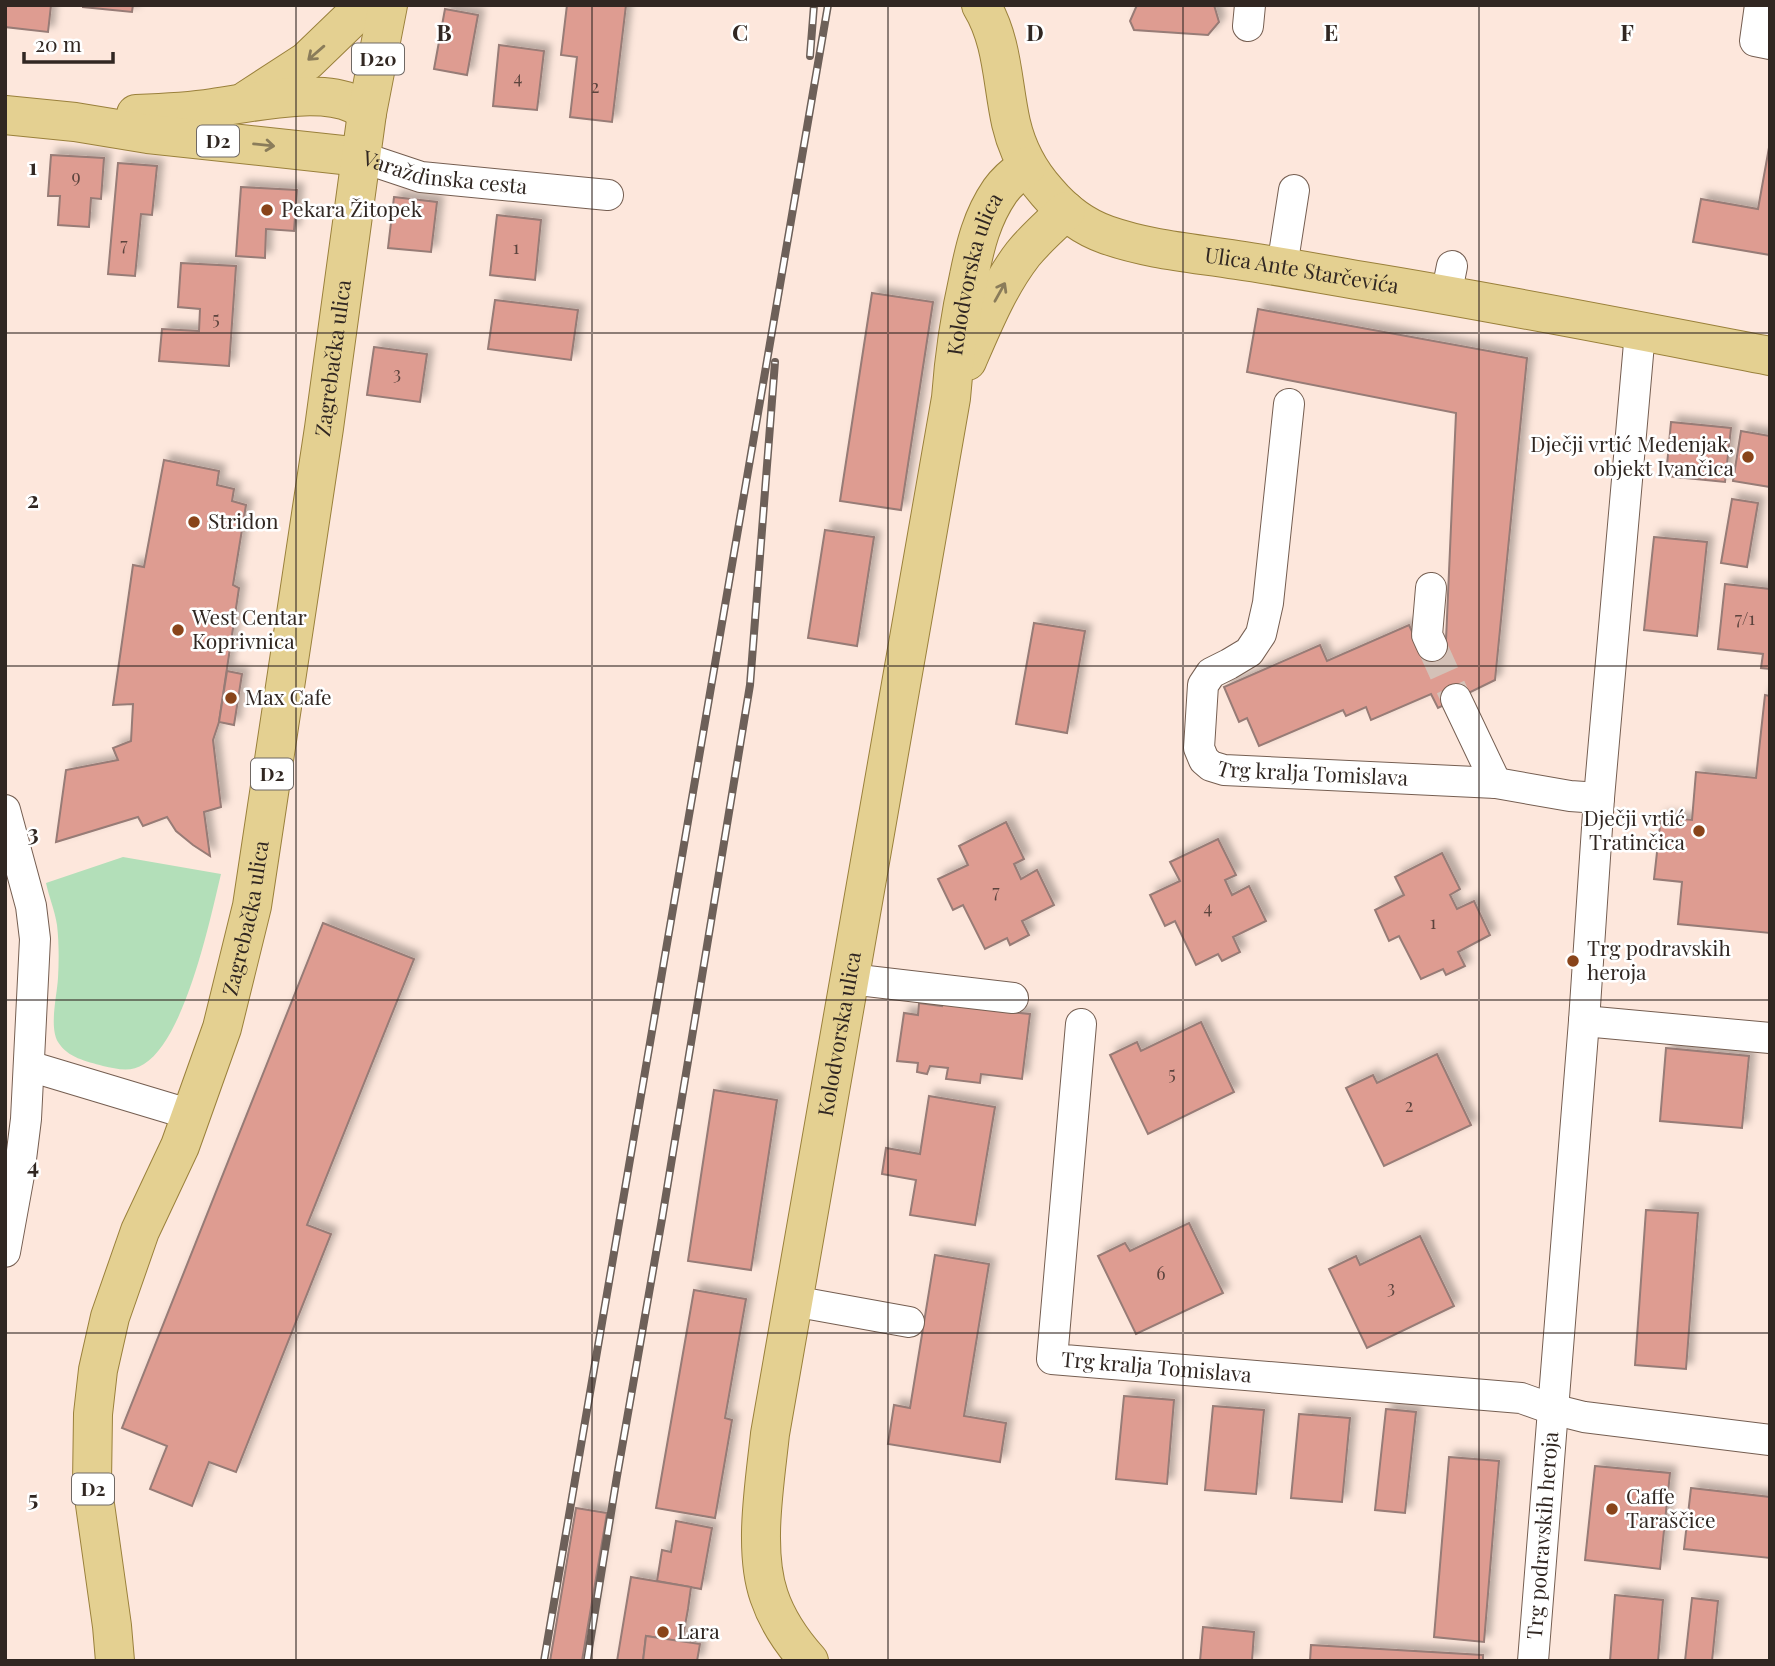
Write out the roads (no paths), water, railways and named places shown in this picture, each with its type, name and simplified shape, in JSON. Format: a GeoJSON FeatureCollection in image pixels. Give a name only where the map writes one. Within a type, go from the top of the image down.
{"type":"FeatureCollection","features":[{"type":"Feature","properties":{"kind":"main road"},"geometry":{"type":"LineString","coordinates":[[242,104],[307,61],[365,5]]}},
{"type":"Feature","properties":{"kind":"main road","name":"D20"},"geometry":{"type":"LineString","coordinates":[[367,113],[388,5]]}},
{"type":"Feature","properties":{"kind":"main road","name":"Ulica Ante Starčevića"},"geometry":{"type":"LineString","coordinates":[[981,5],[999,51],[1011,123],[1027,166],[1049,195],[1066,211],[1079,222],[1104,234],[1139,245],[1282,267],[1449,281],[1640,331],[1770,356]]}},
{"type":"Feature","properties":{"kind":"main road","name":"Varaždinska cesta"},"geometry":{"type":"LineString","coordinates":[[75,122],[210,109],[282,98],[340,99],[355,104],[367,113]]}},
{"type":"Feature","properties":{"kind":"main road","name":"D2"},"geometry":{"type":"LineString","coordinates":[[361,157],[367,113]]}},
{"type":"Feature","properties":{"kind":"main road","name":"Varaždinska cesta"},"geometry":{"type":"LineString","coordinates":[[5,116],[361,157]]}},
{"type":"Feature","properties":{"kind":"main road","name":"Zagrebačka ulica"},"geometry":{"type":"LineString","coordinates":[[116,1661],[92,1483],[93,1414],[98,1370],[110,1317],[140,1231],[180,1146],[222,1028],[252,906],[322,441],[361,157]]}},
{"type":"Feature","properties":{"kind":"main road","name":"Kolodvorska ulica"},"geometry":{"type":"LineString","coordinates":[[809,1661],[779,1620],[769,1596],[762,1552],[762,1512],[770,1434],[951,398],[954,356],[965,295],[986,214],[1002,189],[1027,166]]}},
{"type":"Feature","properties":{"kind":"main road","name":"Kolodvorska ulica"},"geometry":{"type":"LineString","coordinates":[[951,398],[983,324],[1010,274],[1033,242],[1066,211]]}},
{"type":"Feature","properties":{"kind":"street"},"geometry":{"type":"LineString","coordinates":[[1760,5],[1755,41],[1770,44]]}},
{"type":"Feature","properties":{"kind":"street","name":"Varaždinska cesta"},"geometry":{"type":"LineString","coordinates":[[361,157],[421,177],[608,195]]}},
{"type":"Feature","properties":{"kind":"street"},"geometry":{"type":"LineString","coordinates":[[1282,267],[1294,190]]}},
{"type":"Feature","properties":{"kind":"street","name":"Trg podravskih heroja"},"geometry":{"type":"LineString","coordinates":[[1533,1661],[1599,798],[1640,331]]}},
{"type":"Feature","properties":{"kind":"street","name":"Trg kralja Tomislava"},"geometry":{"type":"LineString","coordinates":[[1289,404],[1268,603],[1261,634],[1249,652],[1211,673],[1203,685],[1199,748],[1203,760],[1224,770],[1496,783],[1570,796],[1599,798]]}},
{"type":"Feature","properties":{"kind":"street"},"geometry":{"type":"LineString","coordinates":[[1431,588],[1427,635],[1432,646]]}},
{"type":"Feature","properties":{"kind":"street"},"geometry":{"type":"LineString","coordinates":[[1456,699],[1496,783]]}},
{"type":"Feature","properties":{"kind":"street"},"geometry":{"type":"LineString","coordinates":[[5,810],[31,906],[35,939],[26,1119],[5,1252]]}},
{"type":"Feature","properties":{"kind":"street"},"geometry":{"type":"LineString","coordinates":[[850,979],[1013,998]]}},
{"type":"Feature","properties":{"kind":"street"},"geometry":{"type":"LineString","coordinates":[[1584,1021],[1770,1038]]}},
{"type":"Feature","properties":{"kind":"street","name":"Trg kralja Tomislava"},"geometry":{"type":"LineString","coordinates":[[1081,1024],[1052,1359],[1521,1398],[1552,1409]]}},
{"type":"Feature","properties":{"kind":"street"},"geometry":{"type":"LineString","coordinates":[[29,1066],[192,1115]]}},
{"type":"Feature","properties":{"kind":"street"},"geometry":{"type":"LineString","coordinates":[[793,1301],[909,1322]]}},
{"type":"Feature","properties":{"kind":"street","name":"Trg podravskih heroja"},"geometry":{"type":"LineString","coordinates":[[1552,1409],[1584,1417],[1770,1440]]}},
{"type":"Feature","properties":{"kind":"tunnel"},"geometry":{"type":"LineString","coordinates":[[1432,646],[1456,699]]}},
{"type":"Feature","properties":{"kind":"railway"},"geometry":{"type":"LineString","coordinates":[[810,56],[814,5]]}},
{"type":"Feature","properties":{"kind":"railway"},"geometry":{"type":"LineString","coordinates":[[544,1661],[828,5]]}},
{"type":"Feature","properties":{"kind":"railway"},"geometry":{"type":"LineString","coordinates":[[587,1661],[750,685],[775,362]]}},
{"type":"Feature","properties":{"kind":"place","name":"Pekara Žitopek"},"geometry":{"type":"Point","coordinates":[267,210]}},
{"type":"Feature","properties":{"kind":"place","name":"Dječji vrtić Medenjak, objekt Ivančica"},"geometry":{"type":"Point","coordinates":[1748,457]}},
{"type":"Feature","properties":{"kind":"place","name":"Stridon"},"geometry":{"type":"Point","coordinates":[194,522]}},
{"type":"Feature","properties":{"kind":"place","name":"West Centar Koprivnica"},"geometry":{"type":"Point","coordinates":[178,630]}},
{"type":"Feature","properties":{"kind":"place","name":"Max Cafe"},"geometry":{"type":"Point","coordinates":[231,698]}},
{"type":"Feature","properties":{"kind":"place","name":"Dječji vrtić Tratinčica"},"geometry":{"type":"Point","coordinates":[1699,831]}},
{"type":"Feature","properties":{"kind":"place","name":"Trg podravskih heroja"},"geometry":{"type":"Point","coordinates":[1573,961]}},
{"type":"Feature","properties":{"kind":"place","name":"Caffe Taraščice"},"geometry":{"type":"Point","coordinates":[1612,1509]}},
{"type":"Feature","properties":{"kind":"place","name":"Lara"},"geometry":{"type":"Point","coordinates":[663,1632]}}]}
